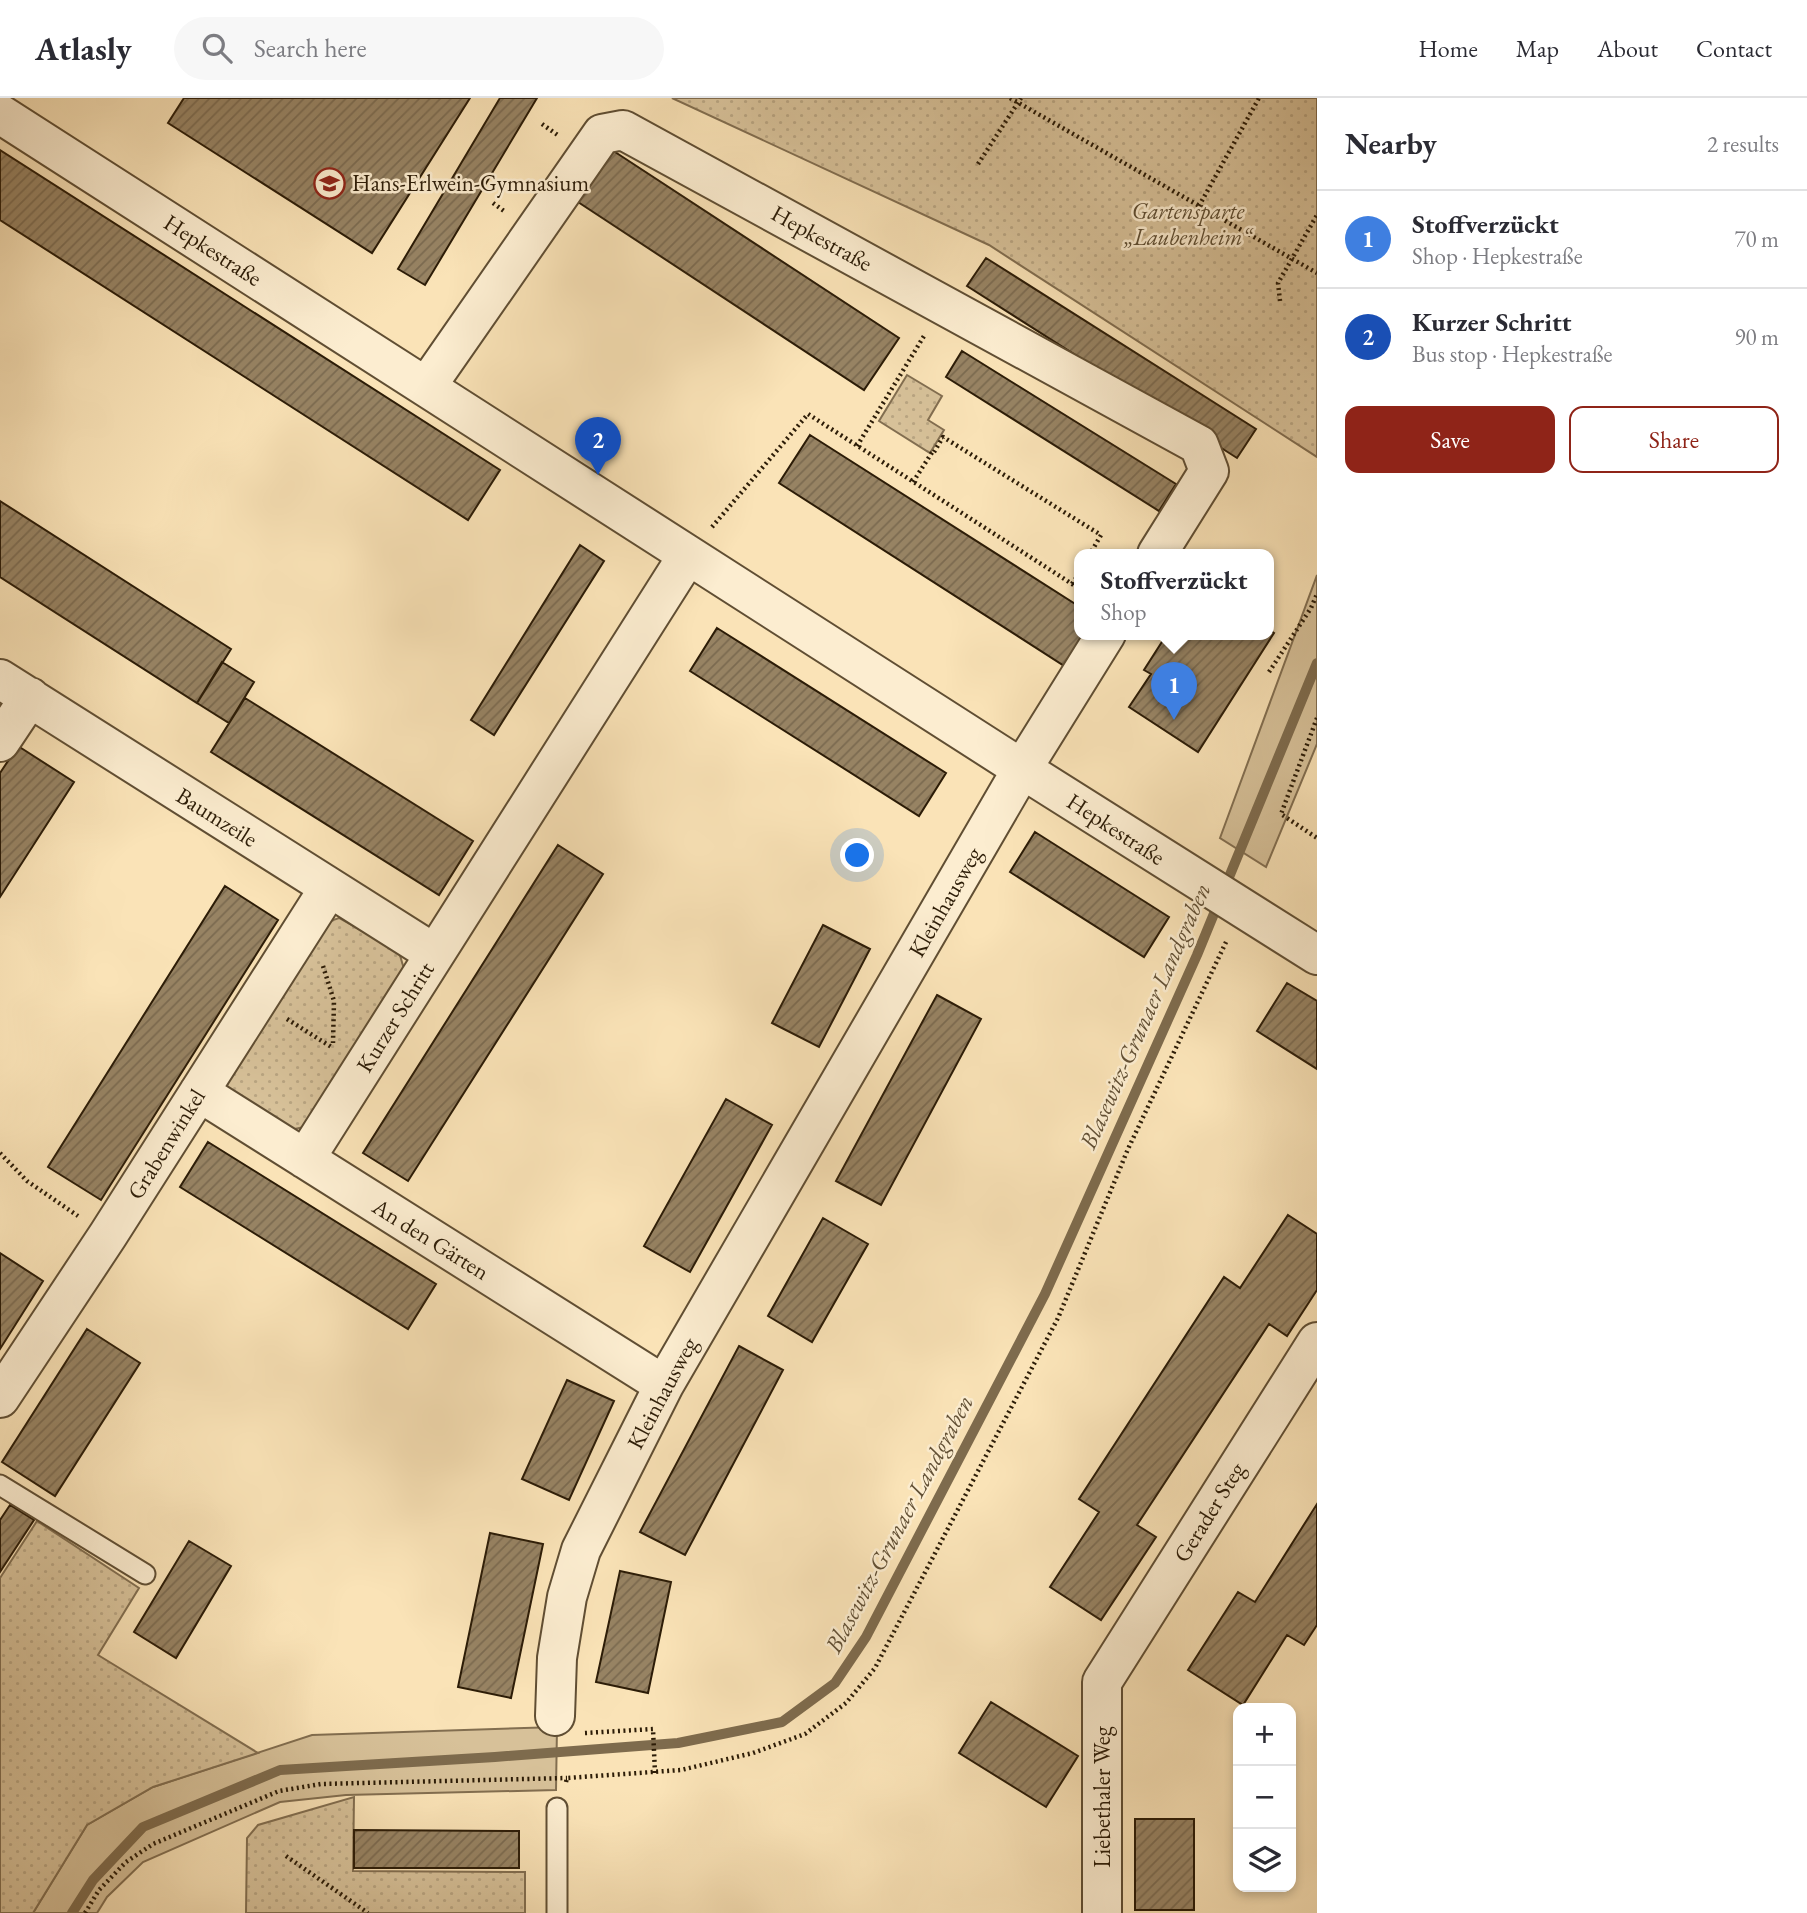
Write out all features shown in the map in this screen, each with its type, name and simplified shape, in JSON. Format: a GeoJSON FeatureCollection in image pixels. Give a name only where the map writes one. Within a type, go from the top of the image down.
{"type":"FeatureCollection","features":[{"type":"Feature","properties":{"kind":"street","name":"Hepkestraße"},"geometry":{"type":"LineString","coordinates":[[0,114],[1317,955]]}},
{"type":"Feature","properties":{"kind":"street","name":"Hepkestraße"},"geometry":{"type":"LineString","coordinates":[[426,387],[602,134],[623,130],[1199,445],[1209,471],[1160,549]]}},
{"type":"Feature","properties":{"kind":"street","name":"Kurzer Schritt"},"geometry":{"type":"LineString","coordinates":[[305,1159],[342,1058],[435,954],[690,556]]}},
{"type":"Feature","properties":{"kind":"street"},"geometry":{"type":"LineString","coordinates":[[1022,769],[1102,640]]}},
{"type":"Feature","properties":{"kind":"street"},"geometry":{"type":"LineString","coordinates":[[0,743],[15,688]]}},
{"type":"Feature","properties":{"kind":"street","name":"Baumzeile"},"geometry":{"type":"LineString","coordinates":[[15,688],[435,954]]}},
{"type":"Feature","properties":{"kind":"street","name":"Kleinhausweg"},"geometry":{"type":"LineString","coordinates":[[555,1716],[557,1658],[567,1597],[581,1550],[664,1385],[1022,769]]}},
{"type":"Feature","properties":{"kind":"street","name":"Grabenwinkel"},"geometry":{"type":"LineString","coordinates":[[0,1398],[108,1236],[330,888]]}},
{"type":"Feature","properties":{"kind":"street","name":"An den Gärten"},"geometry":{"type":"LineString","coordinates":[[199,1091],[664,1385]]}},
{"type":"Feature","properties":{"kind":"street","name":"Gerader Steg"},"geometry":{"type":"LineString","coordinates":[[1102,1682],[1317,1342]]}},
{"type":"Feature","properties":{"kind":"street","name":"Liebethaler Weg"},"geometry":{"type":"LineString","coordinates":[[1102,1682],[1102,1913]]}},
{"type":"Feature","properties":{"kind":"lane"},"geometry":{"type":"LineString","coordinates":[[0,1485],[145,1574]]}},
{"type":"Feature","properties":{"kind":"lane"},"geometry":{"type":"LineString","coordinates":[[557,1808],[557,1913]]}},
{"type":"Feature","properties":{"kind":"path"},"geometry":{"type":"LineString","coordinates":[[1010,98],[1020,100],[1317,273]]}},
{"type":"Feature","properties":{"kind":"path"},"geometry":{"type":"LineString","coordinates":[[1199,206],[1259,98]]}},
{"type":"Feature","properties":{"kind":"path"},"geometry":{"type":"LineString","coordinates":[[978,164],[1020,100]]}},
{"type":"Feature","properties":{"kind":"path"},"geometry":{"type":"LineString","coordinates":[[1280,300],[1278,283],[1317,215]]}},
{"type":"Feature","properties":{"kind":"path"},"geometry":{"type":"LineString","coordinates":[[857,446],[878,417],[943,304]]}},
{"type":"Feature","properties":{"kind":"path"},"geometry":{"type":"LineString","coordinates":[[690,556],[713,525],[808,414],[1072,584],[1074,581]]}},
{"type":"Feature","properties":{"kind":"path"},"geometry":{"type":"LineString","coordinates":[[913,482],[943,437],[1101,536],[1093,549]]}},
{"type":"Feature","properties":{"kind":"path"},"geometry":{"type":"LineString","coordinates":[[1269,672],[1311,608],[1317,594]]}},
{"type":"Feature","properties":{"kind":"path"},"geometry":{"type":"LineString","coordinates":[[1317,718],[1281,814],[1317,838]]}},
{"type":"Feature","properties":{"kind":"path"},"geometry":{"type":"LineString","coordinates":[[85,1913],[99,1890],[126,1862],[153,1844],[279,1791],[321,1784],[567,1778],[681,1770],[753,1753],[804,1734],[846,1703],[875,1668],[1058,1318],[1128,1149],[1242,908]]}},
{"type":"Feature","properties":{"kind":"path"},"geometry":{"type":"LineString","coordinates":[[302,932],[327,974],[334,1000],[342,1058]]}},
{"type":"Feature","properties":{"kind":"path"},"geometry":{"type":"LineString","coordinates":[[258,1001],[342,1058]]}},
{"type":"Feature","properties":{"kind":"path"},"geometry":{"type":"LineString","coordinates":[[0,1153],[27,1181],[108,1236]]}},
{"type":"Feature","properties":{"kind":"path"},"geometry":{"type":"LineString","coordinates":[[555,1716],[568,1735],[653,1729],[655,1773]]}},
{"type":"Feature","properties":{"kind":"path"},"geometry":{"type":"LineString","coordinates":[[557,1808],[567,1778]]}},
{"type":"Feature","properties":{"kind":"path"},"geometry":{"type":"LineString","coordinates":[[286,1856],[369,1913]]}},
{"type":"Feature","properties":{"kind":"green space","name":"Gartensparte „Laubenheim“"},"geometry":{"type":"Polygon","coordinates":[[[672,98],[1317,98],[1317,457],[989,245],[672,98]]]}},
{"type":"Feature","properties":{"kind":"green space"},"geometry":{"type":"Polygon","coordinates":[[[907,375],[942,396],[928,420],[944,430],[930,453],[879,421],[907,375]]]}},
{"type":"Feature","properties":{"kind":"green space"},"geometry":{"type":"Polygon","coordinates":[[[1317,575],[1317,744],[1266,867],[1220,838],[1317,575]]]}},
{"type":"Feature","properties":{"kind":"green space"},"geometry":{"type":"Polygon","coordinates":[[[339,918],[399,952],[404,969],[304,1127],[290,1130],[227,1089],[228,1076],[327,922],[339,918]]]}},
{"type":"Feature","properties":{"kind":"green space"},"geometry":{"type":"Polygon","coordinates":[[[37,1521],[139,1588],[98,1655],[258,1753],[153,1787],[87,1825],[33,1913],[0,1913],[0,1578],[37,1521]]]}},
{"type":"Feature","properties":{"kind":"green space"},"geometry":{"type":"Polygon","coordinates":[[[557,1727],[556,1790],[346,1795],[280,1802],[143,1862],[107,1897],[97,1913],[33,1913],[87,1825],[153,1787],[312,1735],[557,1727]]]}},
{"type":"Feature","properties":{"kind":"green space"},"geometry":{"type":"Polygon","coordinates":[[[354,1797],[353,1871],[525,1872],[525,1913],[246,1913],[247,1838],[258,1825],[354,1797]]]}},
{"type":"Feature","properties":{"kind":"building","name":"Hans-Erlwein-Gymnasium"},"geometry":{"type":"Polygon","coordinates":[[[184,98],[470,98],[372,253],[168,123],[184,98]]]}},
{"type":"Feature","properties":{"kind":"building"},"geometry":{"type":"Polygon","coordinates":[[[500,98],[537,98],[425,285],[398,269],[500,98]]]}},
{"type":"Feature","properties":{"kind":"building"},"geometry":{"type":"Polygon","coordinates":[[[0,150],[500,470],[468,520],[0,220],[0,150]]]}},
{"type":"Feature","properties":{"kind":"building"},"geometry":{"type":"Polygon","coordinates":[[[612,150],[899,338],[864,390],[578,202],[612,150]]]}},
{"type":"Feature","properties":{"kind":"building"},"geometry":{"type":"Polygon","coordinates":[[[986,258],[1256,429],[1237,458],[967,286],[986,258]]]}},
{"type":"Feature","properties":{"kind":"building"},"geometry":{"type":"Polygon","coordinates":[[[962,351],[1176,484],[1159,511],[946,377],[962,351]]]}},
{"type":"Feature","properties":{"kind":"building"},"geometry":{"type":"Polygon","coordinates":[[[810,435],[1074,603],[1074,640],[1086,640],[1069,669],[779,483],[810,435]]]}},
{"type":"Feature","properties":{"kind":"building"},"geometry":{"type":"Polygon","coordinates":[[[0,501],[231,649],[197,703],[0,577],[0,501]]]}},
{"type":"Feature","properties":{"kind":"building"},"geometry":{"type":"Polygon","coordinates":[[[580,545],[604,561],[494,735],[471,720],[580,545]]]}},
{"type":"Feature","properties":{"kind":"building"},"geometry":{"type":"Polygon","coordinates":[[[717,628],[946,773],[919,816],[690,671],[717,628]]]}},
{"type":"Feature","properties":{"kind":"building"},"geometry":{"type":"Polygon","coordinates":[[[1163,640],[1270,640],[1198,752],[1129,707],[1151,674],[1144,670],[1163,640]]]}},
{"type":"Feature","properties":{"kind":"building"},"geometry":{"type":"Polygon","coordinates":[[[222,662],[254,682],[229,723],[197,703],[222,662]]]}},
{"type":"Feature","properties":{"kind":"building"},"geometry":{"type":"Polygon","coordinates":[[[245,698],[473,841],[439,895],[211,752],[245,698]]]}},
{"type":"Feature","properties":{"kind":"building"},"geometry":{"type":"Polygon","coordinates":[[[18,746],[74,782],[0,897],[0,773],[18,746]]]}},
{"type":"Feature","properties":{"kind":"building"},"geometry":{"type":"Polygon","coordinates":[[[1035,832],[1169,917],[1144,957],[1010,872],[1035,832]]]}},
{"type":"Feature","properties":{"kind":"building"},"geometry":{"type":"Polygon","coordinates":[[[558,845],[603,874],[408,1181],[363,1153],[558,845]]]}},
{"type":"Feature","properties":{"kind":"building"},"geometry":{"type":"Polygon","coordinates":[[[225,886],[278,920],[101,1200],[48,1167],[225,886]]]}},
{"type":"Feature","properties":{"kind":"building"},"geometry":{"type":"Polygon","coordinates":[[[823,925],[870,949],[819,1047],[772,1023],[823,925]]]}},
{"type":"Feature","properties":{"kind":"building"},"geometry":{"type":"Polygon","coordinates":[[[1287,983],[1317,1001],[1317,1069],[1257,1031],[1287,983]]]}},
{"type":"Feature","properties":{"kind":"building"},"geometry":{"type":"Polygon","coordinates":[[[937,995],[981,1019],[881,1205],[836,1181],[937,995]]]}},
{"type":"Feature","properties":{"kind":"building"},"geometry":{"type":"Polygon","coordinates":[[[726,1099],[772,1125],[690,1272],[644,1246],[726,1099]]]}},
{"type":"Feature","properties":{"kind":"building"},"geometry":{"type":"Polygon","coordinates":[[[208,1142],[436,1284],[408,1329],[180,1187],[208,1142]]]}},
{"type":"Feature","properties":{"kind":"building"},"geometry":{"type":"Polygon","coordinates":[[[1288,1215],[1317,1234],[1317,1290],[1287,1336],[1269,1324],[1137,1525],[1156,1537],[1101,1620],[1050,1587],[1099,1512],[1079,1499],[1224,1277],[1240,1288],[1288,1215]]]}},
{"type":"Feature","properties":{"kind":"building"},"geometry":{"type":"Polygon","coordinates":[[[823,1218],[868,1244],[812,1342],[768,1316],[823,1218]]]}},
{"type":"Feature","properties":{"kind":"building"},"geometry":{"type":"Polygon","coordinates":[[[0,1253],[43,1281],[0,1349],[0,1253]]]}},
{"type":"Feature","properties":{"kind":"building"},"geometry":{"type":"Polygon","coordinates":[[[87,1329],[140,1363],[55,1496],[2,1462],[87,1329]]]}},
{"type":"Feature","properties":{"kind":"building"},"geometry":{"type":"Polygon","coordinates":[[[739,1346],[783,1370],[685,1555],[640,1532],[739,1346]]]}},
{"type":"Feature","properties":{"kind":"building"},"geometry":{"type":"Polygon","coordinates":[[[567,1380],[614,1401],[569,1500],[522,1479],[567,1380]]]}},
{"type":"Feature","properties":{"kind":"building"},"geometry":{"type":"Polygon","coordinates":[[[1317,1504],[1317,1625],[1304,1645],[1287,1635],[1244,1703],[1240,1703],[1188,1670],[1238,1592],[1255,1602],[1317,1504]]]}},
{"type":"Feature","properties":{"kind":"building"},"geometry":{"type":"Polygon","coordinates":[[[10,1505],[34,1520],[0,1572],[0,1520],[10,1505]]]}},
{"type":"Feature","properties":{"kind":"building"},"geometry":{"type":"Polygon","coordinates":[[[490,1533],[543,1544],[511,1698],[458,1687],[490,1533]]]}},
{"type":"Feature","properties":{"kind":"building"},"geometry":{"type":"Polygon","coordinates":[[[189,1541],[231,1566],[176,1658],[134,1632],[189,1541]]]}},
{"type":"Feature","properties":{"kind":"building"},"geometry":{"type":"Polygon","coordinates":[[[620,1571],[671,1582],[648,1693],[596,1682],[620,1571]]]}},
{"type":"Feature","properties":{"kind":"building"},"geometry":{"type":"Polygon","coordinates":[[[991,1702],[1078,1756],[1046,1807],[959,1753],[991,1702]]]}},
{"type":"Feature","properties":{"kind":"building"},"geometry":{"type":"Polygon","coordinates":[[[1135,1819],[1194,1819],[1194,1910],[1135,1910],[1135,1819]]]}},
{"type":"Feature","properties":{"kind":"building"},"geometry":{"type":"Polygon","coordinates":[[[354,1830],[519,1831],[519,1868],[354,1868],[354,1830]]]}},
{"type":"Feature","properties":{"kind":"waterway","name":"Blasewitz‐Grunaer Landgraben"},"geometry":{"type":"LineString","coordinates":[[72,1913],[93,1880],[143,1827],[280,1770],[678,1743],[782,1722],[835,1683],[866,1637],[1045,1294],[1197,955],[1317,663]]}},
{"type":"Feature","properties":{"kind":"place","name":"Hans-Erlwein-Gymnasium"},"geometry":{"type":"Point","coordinates":[329,183]}},
{"type":"Feature","properties":{"kind":"place","name":"Kurzer Schritt"},"geometry":{"type":"Point","coordinates":[598,475]}},
{"type":"Feature","properties":{"kind":"place","name":"Stoffverzückt"},"geometry":{"type":"Point","coordinates":[1174,720]}}]}
